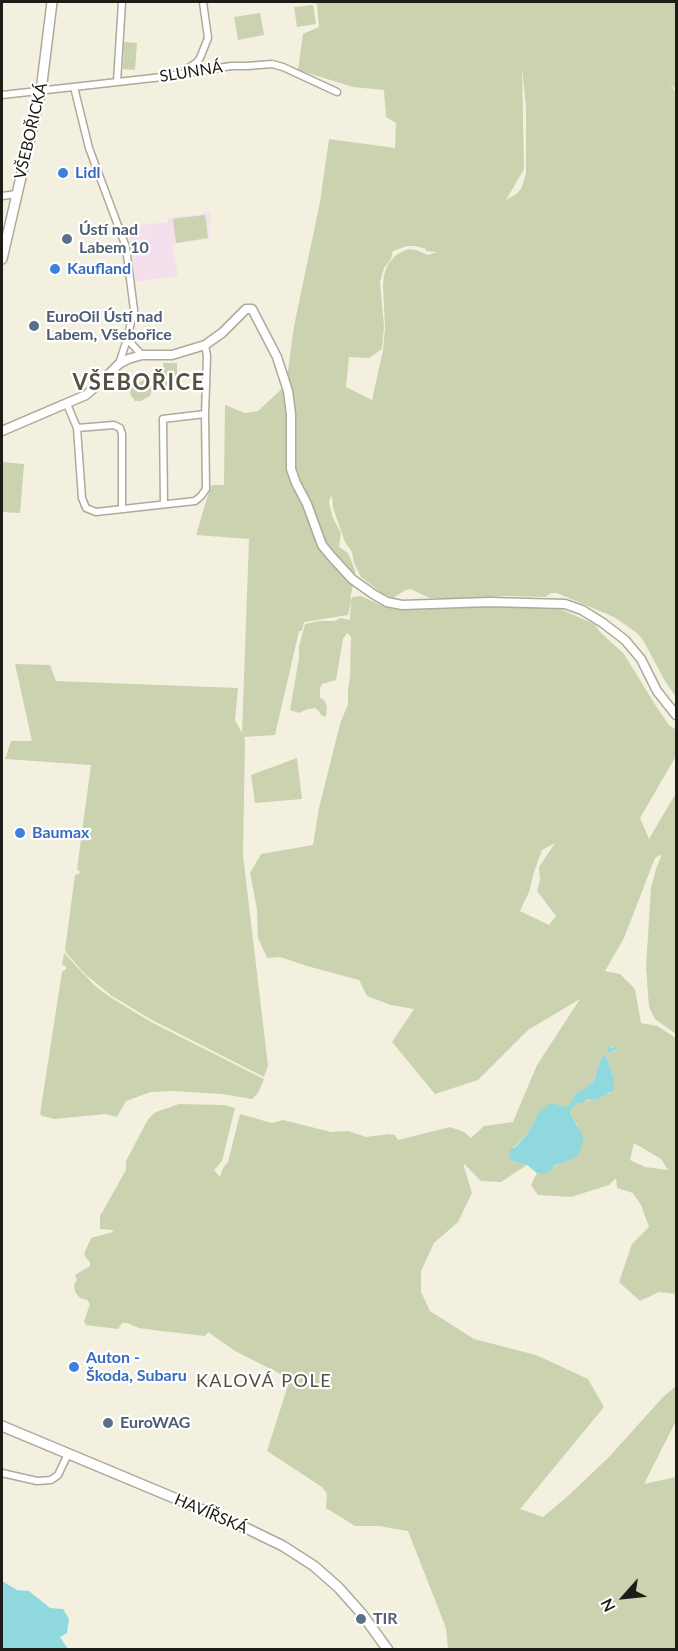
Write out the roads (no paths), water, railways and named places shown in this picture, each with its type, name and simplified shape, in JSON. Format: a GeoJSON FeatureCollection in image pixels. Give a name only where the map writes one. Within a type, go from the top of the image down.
{"type":"FeatureCollection","features":[{"type":"Feature","properties":{"kind":"main road","name":"VŠEBOŘICKÁ"},"geometry":{"type":"LineString","coordinates":[[2,259],[41,91],[52,2]]}},
{"type":"Feature","properties":{"kind":"main road","name":"HAVÍŘSKÁ"},"geometry":{"type":"LineString","coordinates":[[2,1426],[246,1528],[289,1550],[314,1566],[342,1591],[388,1650]]}},
{"type":"Feature","properties":{"kind":"street"},"geometry":{"type":"LineString","coordinates":[[117,82],[122,2]]}},
{"type":"Feature","properties":{"kind":"street"},"geometry":{"type":"LineString","coordinates":[[177,73],[196,63],[204,52],[208,38],[203,2]]}},
{"type":"Feature","properties":{"kind":"street","name":"SLUNNÁ"},"geometry":{"type":"LineString","coordinates":[[2,95],[162,77],[231,66],[272,64],[337,92]]}},
{"type":"Feature","properties":{"kind":"street"},"geometry":{"type":"LineString","coordinates":[[74,87],[89,148],[126,247],[134,309],[119,364]]}},
{"type":"Feature","properties":{"kind":"street"},"geometry":{"type":"LineString","coordinates":[[2,196],[17,194]]}},
{"type":"Feature","properties":{"kind":"street"},"geometry":{"type":"LineString","coordinates":[[2,431],[86,395],[119,364],[133,357],[172,355],[205,345],[222,333],[246,309],[250,309],[254,311],[278,357],[288,391],[291,404],[291,469],[296,483],[307,504],[322,545],[352,579],[387,602],[402,605],[489,602],[565,604],[582,610],[625,640],[641,659],[657,691],[676,715]]}},
{"type":"Feature","properties":{"kind":"street"},"geometry":{"type":"LineString","coordinates":[[127,339],[141,355]]}},
{"type":"Feature","properties":{"kind":"street"},"geometry":{"type":"LineString","coordinates":[[67,404],[77,428],[83,504],[86,508],[96,512],[195,501],[206,489],[207,356],[205,345]]}},
{"type":"Feature","properties":{"kind":"street"},"geometry":{"type":"LineString","coordinates":[[164,504],[163,419],[205,414]]}},
{"type":"Feature","properties":{"kind":"street"},"geometry":{"type":"LineString","coordinates":[[77,428],[114,425],[120,428],[122,434],[122,508]]}},
{"type":"Feature","properties":{"kind":"street"},"geometry":{"type":"LineString","coordinates":[[2,1473],[37,1480],[51,1480],[58,1475],[68,1454]]}},
{"type":"Feature","properties":{"kind":"water"},"geometry":{"type":"Polygon","coordinates":[[[615,1045],[618,1049],[606,1054],[614,1079],[612,1091],[598,1099],[577,1103],[570,1110],[583,1141],[576,1157],[554,1166],[550,1172],[540,1174],[527,1165],[512,1161],[509,1156],[511,1149],[517,1146],[529,1131],[540,1110],[550,1103],[567,1107],[576,1093],[594,1081],[600,1060],[608,1047],[614,1048],[615,1045]]]}},
{"type":"Feature","properties":{"kind":"water"},"geometry":{"type":"Polygon","coordinates":[[[2,1581],[17,1590],[29,1591],[50,1608],[63,1609],[69,1619],[67,1633],[60,1637],[68,1649],[2,1649],[2,1581]]]}},
{"type":"Feature","properties":{"kind":"place","name":"Lidl"},"geometry":{"type":"Point","coordinates":[63,173]}},
{"type":"Feature","properties":{"kind":"place","name":"Ústí nad Labem 10"},"geometry":{"type":"Point","coordinates":[67,239]}},
{"type":"Feature","properties":{"kind":"place","name":"Kaufland"},"geometry":{"type":"Point","coordinates":[55,269]}},
{"type":"Feature","properties":{"kind":"place","name":"EuroOil Ústí nad Labem, Všebořice"},"geometry":{"type":"Point","coordinates":[34,326]}},
{"type":"Feature","properties":{"kind":"place","name":"Baumax"},"geometry":{"type":"Point","coordinates":[20,833]}},
{"type":"Feature","properties":{"kind":"place","name":"Auton - Škoda, Subaru"},"geometry":{"type":"Point","coordinates":[74,1367]}},
{"type":"Feature","properties":{"kind":"place","name":"EuroWAG"},"geometry":{"type":"Point","coordinates":[108,1423]}},
{"type":"Feature","properties":{"kind":"place","name":"TIR"},"geometry":{"type":"Point","coordinates":[361,1619]}},
{"type":"Feature","properties":{"kind":"district","name":"VŠEBOŘICE"},"geometry":{"type":"Point","coordinates":[139,383]}},
{"type":"Feature","properties":{"kind":"district","name":"KALOVÁ POLE"},"geometry":{"type":"Point","coordinates":[264,1381]}}]}
